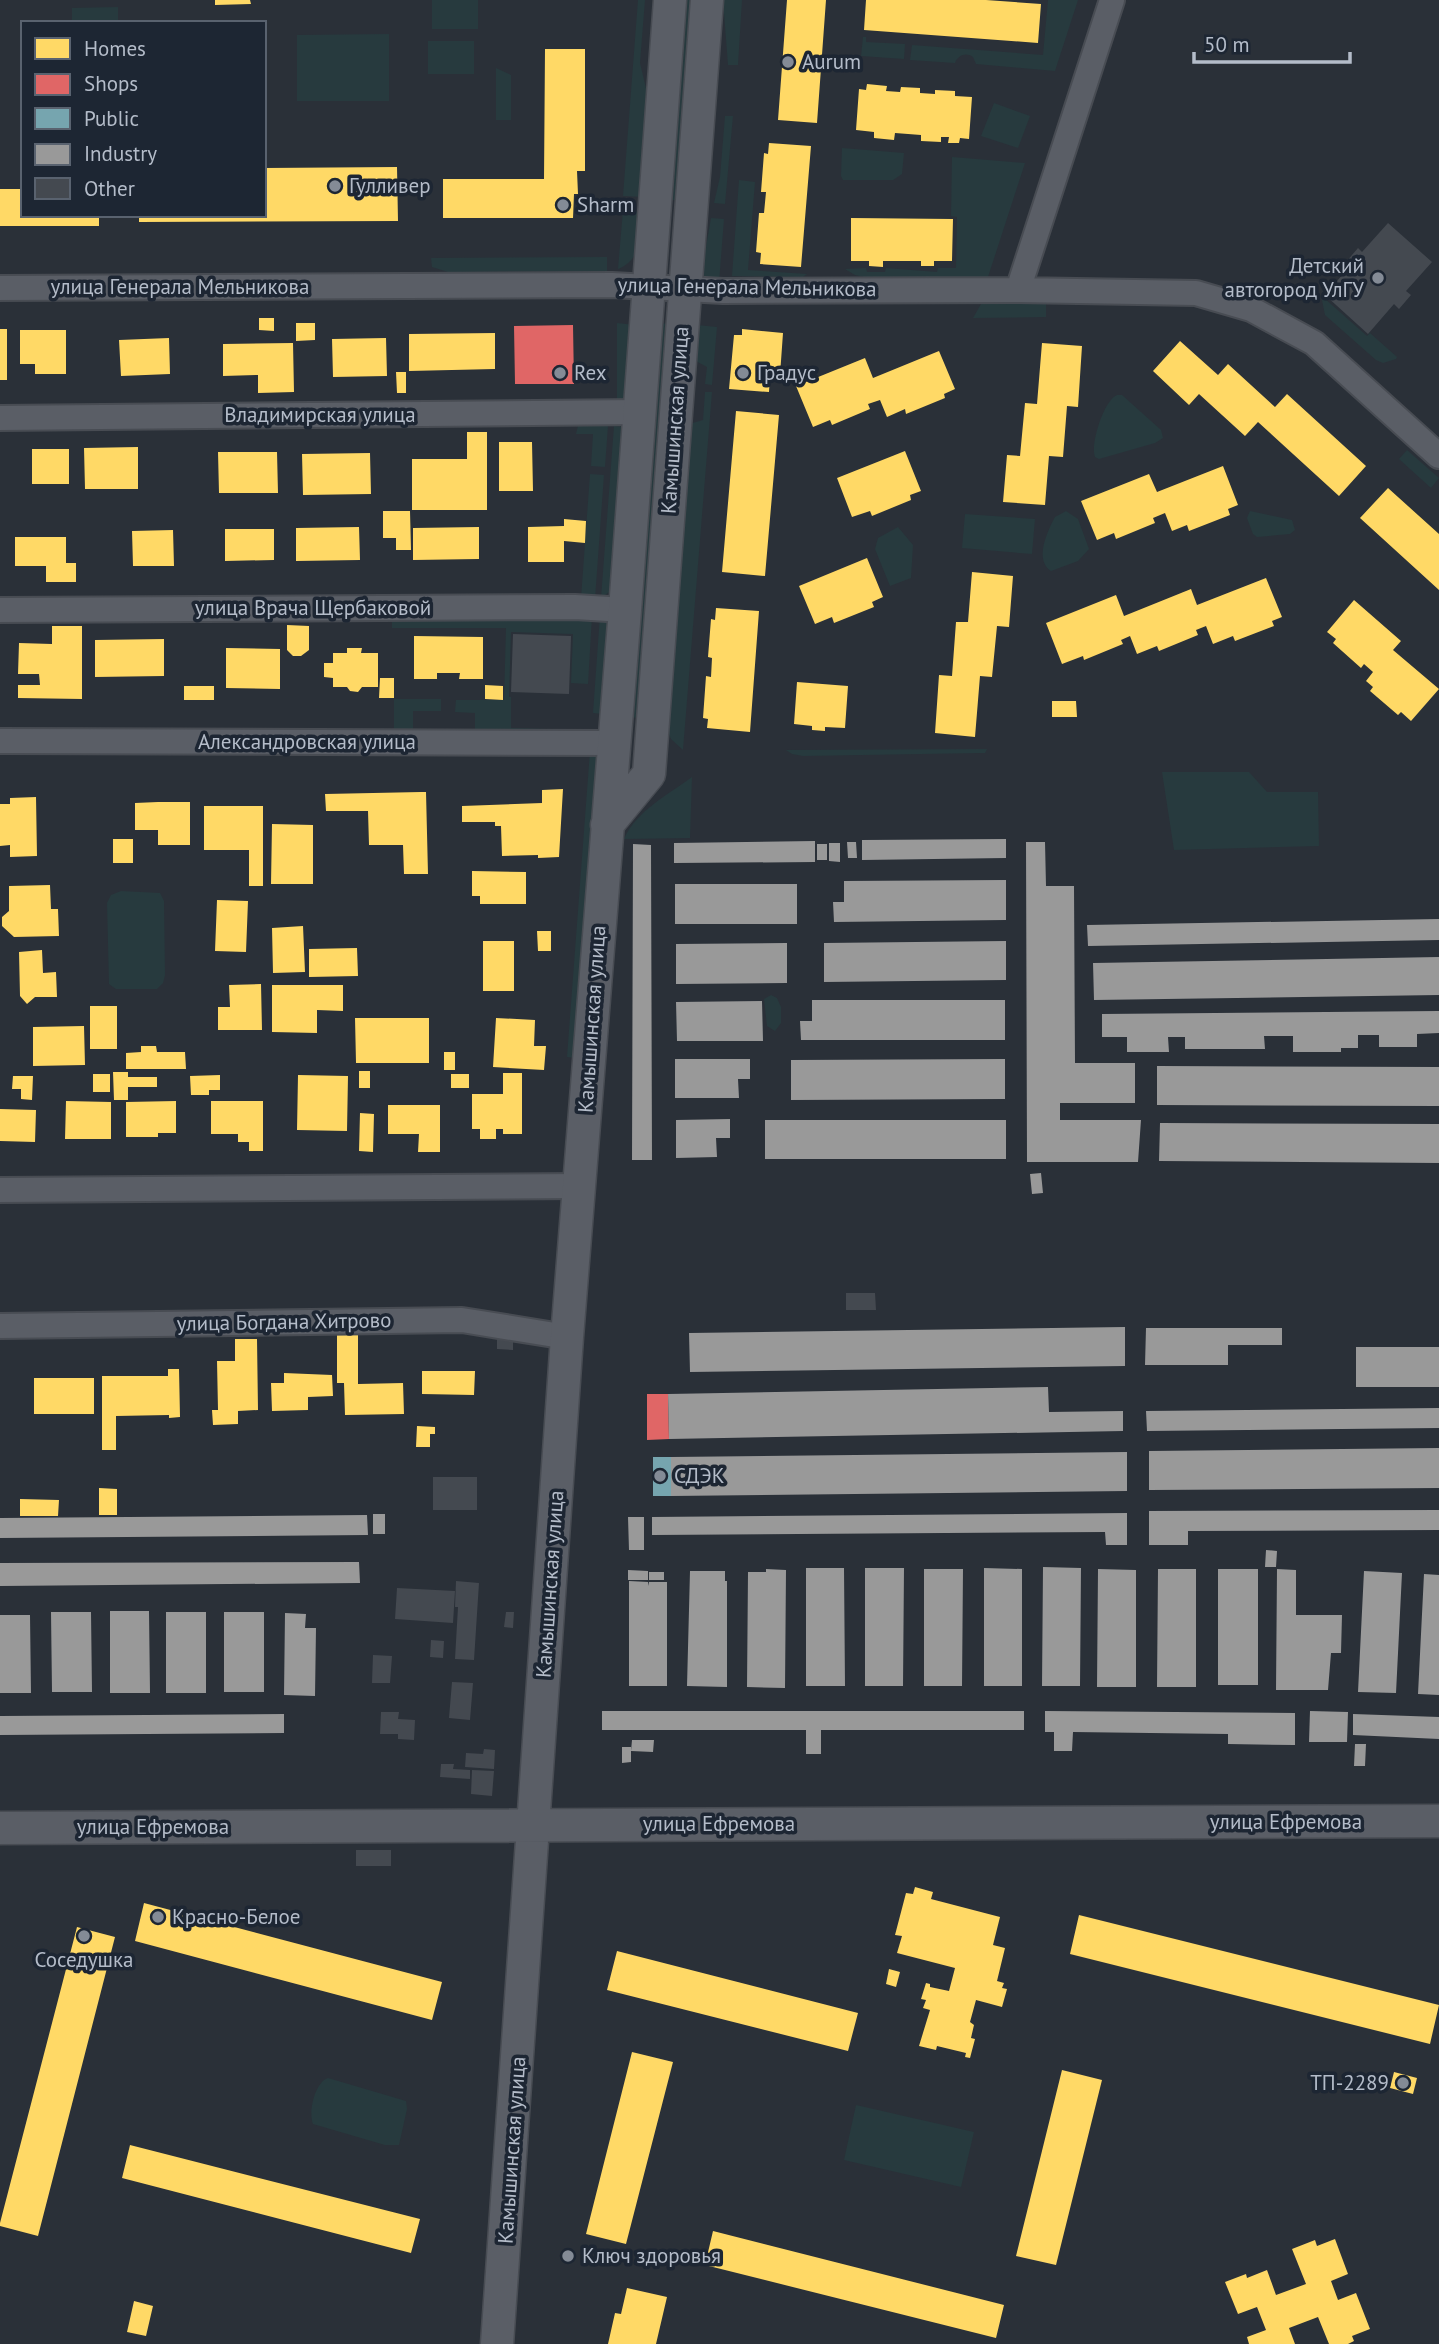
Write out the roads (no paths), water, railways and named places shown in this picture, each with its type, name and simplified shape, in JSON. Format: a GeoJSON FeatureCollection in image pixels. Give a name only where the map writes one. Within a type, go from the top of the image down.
{"type":"FeatureCollection","features":[{"type":"Feature","properties":{"kind":"street","name":"Камышинская улица"},"geometry":{"type":"LineString","coordinates":[[498,2344],[567,1337],[670,0]]}},
{"type":"Feature","properties":{"kind":"street","name":"Камышинская улица"},"geometry":{"type":"LineString","coordinates":[[607,825],[649,774],[707,0]]}},
{"type":"Feature","properties":{"kind":"street"},"geometry":{"type":"LineString","coordinates":[[1018,290],[1112,0]]}},
{"type":"Feature","properties":{"kind":"street","name":"улица Генерала Мельникова"},"geometry":{"type":"LineString","coordinates":[[0,288],[612,285],[723,291],[1018,290],[1196,293],[1251,309],[1314,343],[1439,456]]}},
{"type":"Feature","properties":{"kind":"street","name":"Владимирская улица"},"geometry":{"type":"LineString","coordinates":[[0,418],[640,412]]}},
{"type":"Feature","properties":{"kind":"street","name":"улица Врача Щербаковой"},"geometry":{"type":"LineString","coordinates":[[0,610],[575,607],[625,610]]}},
{"type":"Feature","properties":{"kind":"street","name":"Александровская улица"},"geometry":{"type":"LineString","coordinates":[[0,741],[614,743]]}},
{"type":"Feature","properties":{"kind":"street"},"geometry":{"type":"LineString","coordinates":[[0,1190],[579,1186]]}},
{"type":"Feature","properties":{"kind":"street","name":"улица Богдана Хитрово"},"geometry":{"type":"LineString","coordinates":[[0,1326],[462,1320],[567,1337]]}},
{"type":"Feature","properties":{"kind":"street","name":"улица Ефремова"},"geometry":{"type":"LineString","coordinates":[[0,1828],[1439,1821]]}},
{"type":"Feature","properties":{"kind":"place","name":"Aurum"},"geometry":{"type":"Point","coordinates":[788,62]}},
{"type":"Feature","properties":{"kind":"place","name":"Гулливер"},"geometry":{"type":"Point","coordinates":[335,186]}},
{"type":"Feature","properties":{"kind":"place","name":"Sharm"},"geometry":{"type":"Point","coordinates":[563,205]}},
{"type":"Feature","properties":{"kind":"place","name":"Детский автогород УлГУ"},"geometry":{"type":"Point","coordinates":[1378,278]}},
{"type":"Feature","properties":{"kind":"place","name":"Rex"},"geometry":{"type":"Point","coordinates":[560,373]}},
{"type":"Feature","properties":{"kind":"place","name":"Градус"},"geometry":{"type":"Point","coordinates":[743,373]}},
{"type":"Feature","properties":{"kind":"place","name":"СДЭК"},"geometry":{"type":"Point","coordinates":[660,1476]}},
{"type":"Feature","properties":{"kind":"place","name":"Красно-Белое"},"geometry":{"type":"Point","coordinates":[158,1917]}},
{"type":"Feature","properties":{"kind":"place","name":"Соседушка"},"geometry":{"type":"Point","coordinates":[84,1936]}},
{"type":"Feature","properties":{"kind":"place","name":"ТП-2289"},"geometry":{"type":"Point","coordinates":[1403,2083]}},
{"type":"Feature","properties":{"kind":"place","name":"Ключ здоровья"},"geometry":{"type":"Point","coordinates":[568,2256]}}]}
